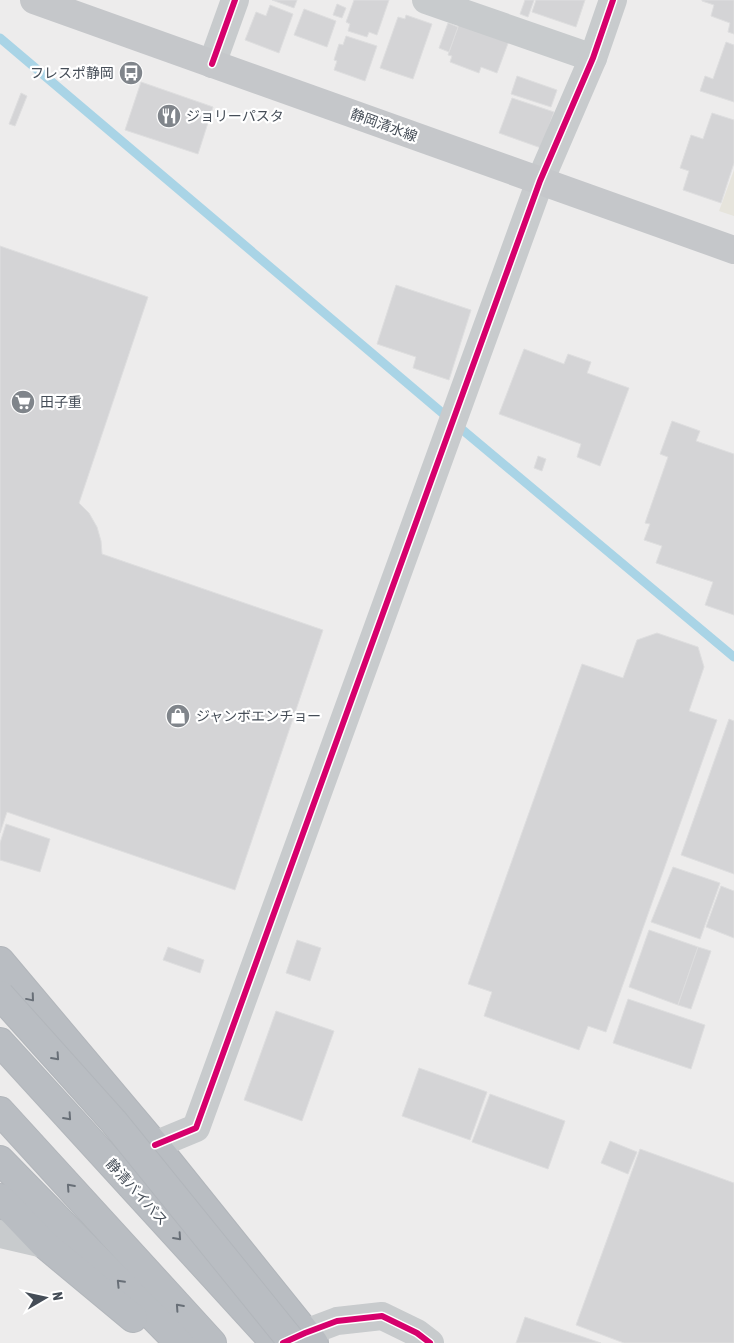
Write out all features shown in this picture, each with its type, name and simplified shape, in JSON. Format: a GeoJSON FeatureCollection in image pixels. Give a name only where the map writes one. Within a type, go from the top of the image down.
{"type":"FeatureCollection","features":[{"type":"Feature","properties":{"kind":"highway"},"geometry":{"type":"LineString","coordinates":[[0,961],[155,1145],[299,1340]]}},
{"type":"Feature","properties":{"kind":"highway"},"geometry":{"type":"LineString","coordinates":[[0,995],[114,1122],[299,1340]]}},
{"type":"Feature","properties":{"kind":"highway","name":"静清バイパス"},"geometry":{"type":"LineString","coordinates":[[0,1042],[275,1343]]}},
{"type":"Feature","properties":{"kind":"highway"},"geometry":{"type":"LineString","coordinates":[[0,1111],[212,1343]]}},
{"type":"Feature","properties":{"kind":"highway"},"geometry":{"type":"LineString","coordinates":[[0,1160],[179,1343]]}},
{"type":"Feature","properties":{"kind":"highway"},"geometry":{"type":"LineString","coordinates":[[0,1198],[44,1244],[163,1343]]}},
{"type":"Feature","properties":{"kind":"main road","name":"静岡清水線"},"geometry":{"type":"LineString","coordinates":[[34,0],[734,250]]}},
{"type":"Feature","properties":{"kind":"street"},"geometry":{"type":"LineString","coordinates":[[212,64],[235,0]]}},
{"type":"Feature","properties":{"kind":"street"},"geometry":{"type":"LineString","coordinates":[[426,0],[593,58]]}},
{"type":"Feature","properties":{"kind":"street"},"geometry":{"type":"LineString","coordinates":[[155,1145],[196,1128],[540,181],[593,58],[613,0]]}},
{"type":"Feature","properties":{"kind":"street"},"geometry":{"type":"LineString","coordinates":[[0,1234],[44,1244]]}},
{"type":"Feature","properties":{"kind":"street"},"geometry":{"type":"LineString","coordinates":[[299,1340],[337,1321],[382,1316],[417,1333],[430,1343]]}},
{"type":"Feature","properties":{"kind":"shaded area"},"geometry":{"type":"Polygon","coordinates":[[[734,170],[734,216],[719,211],[734,170]]]}},
{"type":"Feature","properties":{"kind":"building"},"geometry":{"type":"Polygon","coordinates":[[[272,0],[297,0],[294,8],[272,0]]]}},
{"type":"Feature","properties":{"kind":"building"},"geometry":{"type":"Polygon","coordinates":[[[354,0],[389,0],[377,35],[369,32],[367,37],[348,31],[350,24],[346,22],[354,0]]]}},
{"type":"Feature","properties":{"kind":"building"},"geometry":{"type":"Polygon","coordinates":[[[525,0],[534,0],[528,17],[520,14],[525,0]]]}},
{"type":"Feature","properties":{"kind":"building"},"geometry":{"type":"Polygon","coordinates":[[[536,0],[585,0],[576,27],[532,12],[536,0]]]}},
{"type":"Feature","properties":{"kind":"building"},"geometry":{"type":"Polygon","coordinates":[[[702,0],[734,0],[734,34],[728,32],[730,23],[711,16],[714,5],[702,0]]]}},
{"type":"Feature","properties":{"kind":"building"},"geometry":{"type":"Polygon","coordinates":[[[337,4],[346,8],[342,18],[333,15],[337,4]]]}},
{"type":"Feature","properties":{"kind":"building"},"geometry":{"type":"Polygon","coordinates":[[[270,5],[293,14],[279,53],[245,40],[256,12],[266,16],[270,5]]]}},
{"type":"Feature","properties":{"kind":"building"},"geometry":{"type":"Polygon","coordinates":[[[304,9],[336,21],[327,47],[294,35],[304,9]]]}},
{"type":"Feature","properties":{"kind":"building"},"geometry":{"type":"Polygon","coordinates":[[[406,15],[432,24],[413,79],[380,68],[398,17],[405,19],[406,15]]]}},
{"type":"Feature","properties":{"kind":"building"},"geometry":{"type":"Polygon","coordinates":[[[460,21],[510,38],[497,73],[481,67],[479,73],[450,62],[452,56],[448,55],[460,21]]]}},
{"type":"Feature","properties":{"kind":"building"},"geometry":{"type":"Polygon","coordinates":[[[448,23],[458,27],[449,52],[439,48],[448,23]]]}},
{"type":"Feature","properties":{"kind":"building"},"geometry":{"type":"Polygon","coordinates":[[[346,36],[377,46],[365,81],[334,70],[337,61],[334,60],[339,44],[343,45],[346,36]]]}},
{"type":"Feature","properties":{"kind":"building"},"geometry":{"type":"Polygon","coordinates":[[[726,42],[734,45],[734,102],[700,91],[705,76],[713,79],[726,42]]]}},
{"type":"Feature","properties":{"kind":"building"},"geometry":{"type":"Polygon","coordinates":[[[517,76],[557,90],[551,107],[511,94],[517,76]]]}},
{"type":"Feature","properties":{"kind":"building"},"geometry":{"type":"Polygon","coordinates":[[[141,82],[213,107],[198,154],[125,130],[141,82]]]}},
{"type":"Feature","properties":{"kind":"building"},"geometry":{"type":"Polygon","coordinates":[[[21,93],[27,96],[15,126],[9,124],[21,93]]]}},
{"type":"Feature","properties":{"kind":"building"},"geometry":{"type":"Polygon","coordinates":[[[512,98],[554,112],[541,148],[499,133],[512,98]]]}},
{"type":"Feature","properties":{"kind":"building"},"geometry":{"type":"Polygon","coordinates":[[[712,113],[734,120],[734,163],[721,203],[683,190],[689,171],[680,168],[691,135],[703,139],[712,113]]]}},
{"type":"Feature","properties":{"kind":"building"},"geometry":{"type":"Polygon","coordinates":[[[0,246],[148,297],[79,503],[89,513],[97,527],[102,554],[323,630],[235,890],[7,812],[0,833],[0,246]]]}},
{"type":"Feature","properties":{"kind":"building"},"geometry":{"type":"Polygon","coordinates":[[[396,285],[471,310],[449,380],[413,368],[416,357],[377,344],[396,285]]]}},
{"type":"Feature","properties":{"kind":"building"},"geometry":{"type":"Polygon","coordinates":[[[524,349],[564,364],[568,354],[591,362],[587,373],[629,388],[600,466],[577,457],[581,444],[499,414],[524,349]]]}},
{"type":"Feature","properties":{"kind":"building"},"geometry":{"type":"Polygon","coordinates":[[[672,421],[700,431],[696,441],[734,454],[734,615],[705,605],[713,582],[656,563],[662,546],[644,540],[650,524],[645,523],[668,457],[660,454],[672,421]]]}},
{"type":"Feature","properties":{"kind":"building"},"geometry":{"type":"Polygon","coordinates":[[[538,456],[546,459],[542,471],[534,468],[538,456]]]}},
{"type":"Feature","properties":{"kind":"building"},"geometry":{"type":"Polygon","coordinates":[[[657,633],[698,647],[704,667],[689,711],[717,720],[606,1032],[588,1026],[579,1050],[484,1016],[492,992],[468,984],[582,664],[623,678],[637,640],[657,633]]]}},
{"type":"Feature","properties":{"kind":"building"},"geometry":{"type":"Polygon","coordinates":[[[729,719],[734,721],[734,874],[681,855],[729,719]]]}},
{"type":"Feature","properties":{"kind":"building"},"geometry":{"type":"Polygon","coordinates":[[[6,824],[50,839],[40,872],[0,860],[0,843],[6,824]]]}},
{"type":"Feature","properties":{"kind":"building"},"geometry":{"type":"Polygon","coordinates":[[[673,867],[720,883],[700,939],[651,922],[673,867]]]}},
{"type":"Feature","properties":{"kind":"building"},"geometry":{"type":"Polygon","coordinates":[[[721,886],[734,891],[734,938],[706,927],[721,886]]]}},
{"type":"Feature","properties":{"kind":"building"},"geometry":{"type":"Polygon","coordinates":[[[649,930],[698,947],[678,1005],[629,987],[649,930]]]}},
{"type":"Feature","properties":{"kind":"building"},"geometry":{"type":"Polygon","coordinates":[[[297,940],[321,948],[310,981],[286,973],[297,940]]]}},
{"type":"Feature","properties":{"kind":"building"},"geometry":{"type":"Polygon","coordinates":[[[168,947],[204,960],[200,973],[163,960],[168,947]]]}},
{"type":"Feature","properties":{"kind":"building"},"geometry":{"type":"Polygon","coordinates":[[[698,947],[711,951],[691,1009],[678,1005],[698,947]]]}},
{"type":"Feature","properties":{"kind":"building"},"geometry":{"type":"Polygon","coordinates":[[[628,999],[705,1025],[691,1069],[613,1043],[628,999]]]}},
{"type":"Feature","properties":{"kind":"building"},"geometry":{"type":"Polygon","coordinates":[[[276,1011],[334,1031],[302,1121],[244,1100],[276,1011]]]}},
{"type":"Feature","properties":{"kind":"building"},"geometry":{"type":"Polygon","coordinates":[[[419,1068],[487,1092],[470,1140],[402,1116],[419,1068]]]}},
{"type":"Feature","properties":{"kind":"building"},"geometry":{"type":"Polygon","coordinates":[[[490,1094],[565,1121],[548,1169],[472,1142],[490,1094]]]}},
{"type":"Feature","properties":{"kind":"building"},"geometry":{"type":"Polygon","coordinates":[[[610,1141],[637,1152],[628,1174],[601,1163],[610,1141]]]}},
{"type":"Feature","properties":{"kind":"building"},"geometry":{"type":"Polygon","coordinates":[[[640,1149],[734,1183],[734,1343],[624,1343],[576,1325],[640,1149]]]}},
{"type":"Feature","properties":{"kind":"building"},"geometry":{"type":"Polygon","coordinates":[[[525,1317],[601,1343],[516,1343],[525,1317]]]}},
{"type":"Feature","properties":{"kind":"waterway"},"geometry":{"type":"LineString","coordinates":[[0,38],[734,657]]}},
{"type":"Feature","properties":{"kind":"cycle path"},"geometry":{"type":"LineString","coordinates":[[212,64],[235,0]]}},
{"type":"Feature","properties":{"kind":"cycle path"},"geometry":{"type":"LineString","coordinates":[[155,1145],[196,1128],[540,181],[593,58],[613,0]]}},
{"type":"Feature","properties":{"kind":"cycle path"},"geometry":{"type":"LineString","coordinates":[[283,1343],[337,1321],[382,1316],[417,1333],[430,1343]]}},
{"type":"Feature","properties":{"kind":"place","name":"フレスポ静岡"},"geometry":{"type":"Point","coordinates":[131,73]}},
{"type":"Feature","properties":{"kind":"place","name":"ジョリーパスタ"},"geometry":{"type":"Point","coordinates":[169,116]}},
{"type":"Feature","properties":{"kind":"place","name":"田子重"},"geometry":{"type":"Point","coordinates":[23,402]}},
{"type":"Feature","properties":{"kind":"place","name":"ジャンボエンチョー"},"geometry":{"type":"Point","coordinates":[178,716]}}]}
